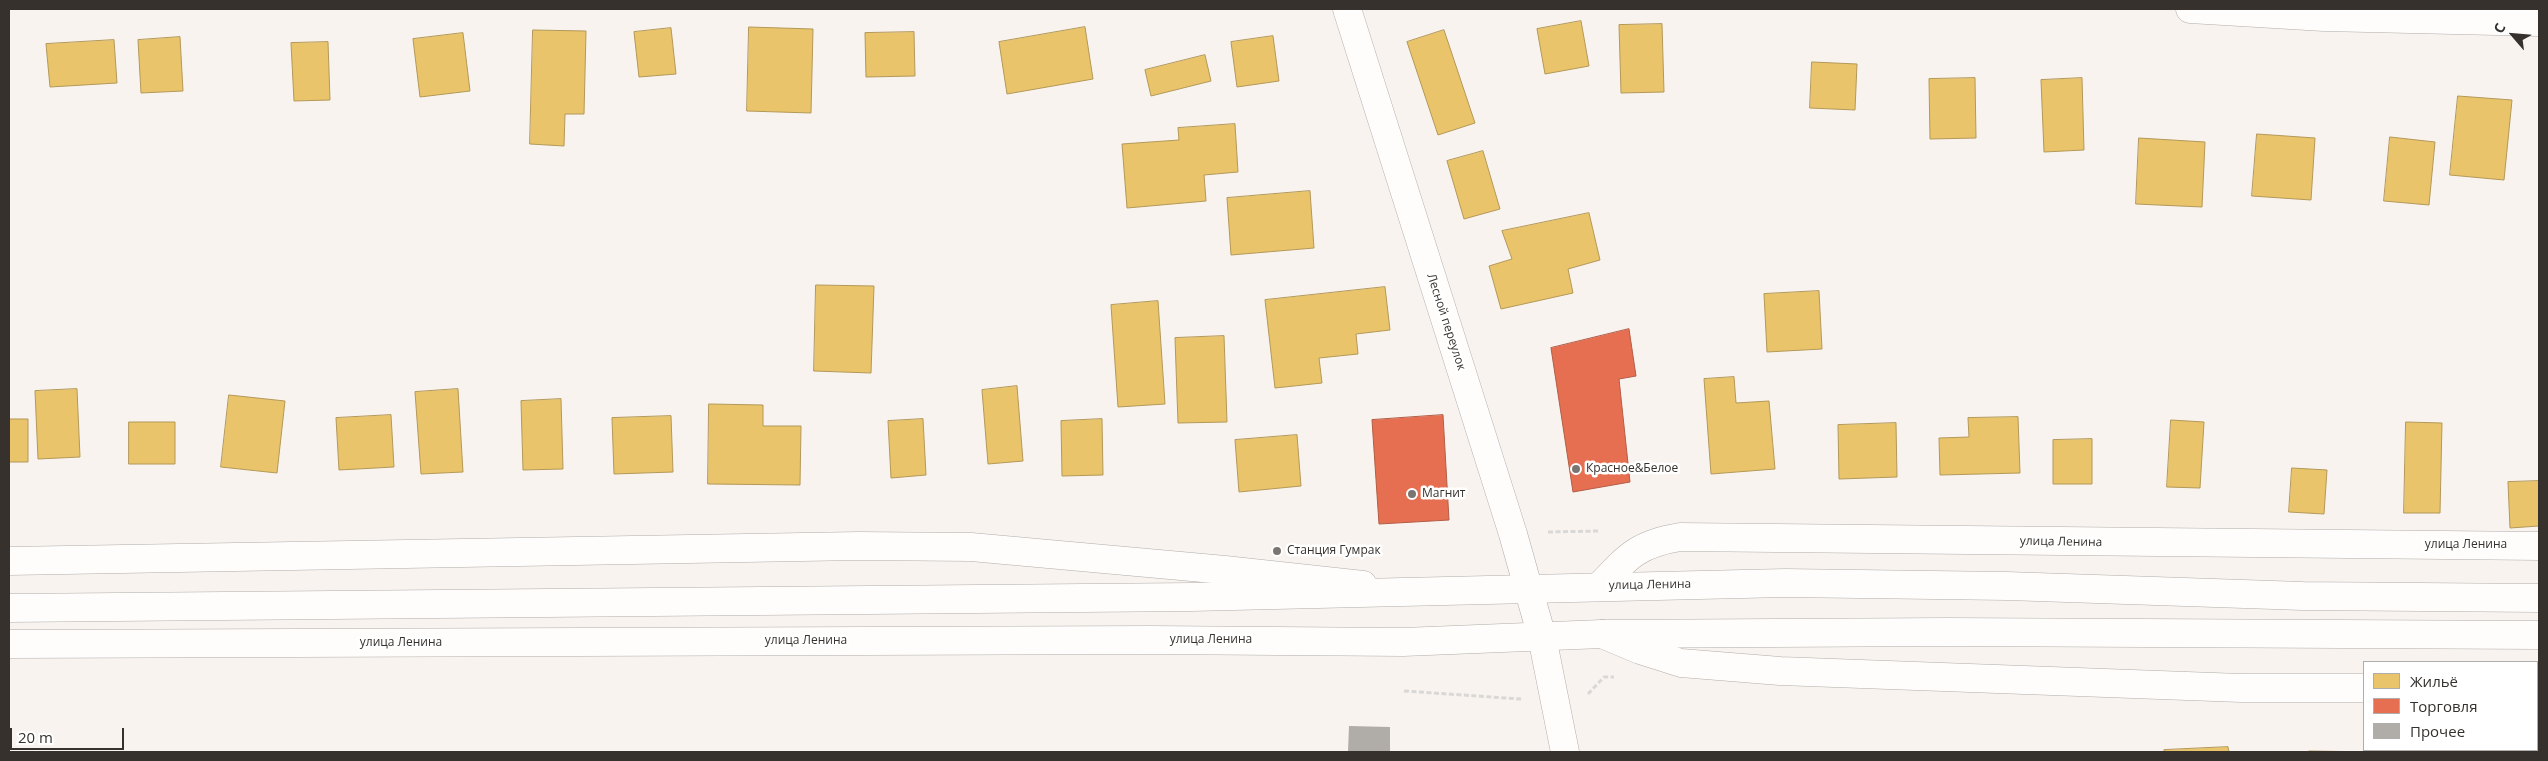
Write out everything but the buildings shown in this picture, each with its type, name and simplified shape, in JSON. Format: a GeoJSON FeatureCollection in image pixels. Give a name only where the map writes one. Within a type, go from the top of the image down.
{"type":"FeatureCollection","features":[{"type":"Feature","properties":{"kind":"main road","name":"Лесной переулок"},"geometry":{"type":"LineString","coordinates":[[1347,9],[1512,534],[1542,637],[1557,701],[1565,752]]}},
{"type":"Feature","properties":{"kind":"main road"},"geometry":{"type":"LineString","coordinates":[[2190,9],[2324,17],[2539,22]]}},
{"type":"Feature","properties":{"kind":"main road","name":"улица Ленина"},"geometry":{"type":"LineString","coordinates":[[1600,586],[1626,558],[1639,549],[1654,542],[1680,538],[2539,546]]}},
{"type":"Feature","properties":{"kind":"main road","name":"улица Ленина"},"geometry":{"type":"LineString","coordinates":[[9,560],[859,546],[971,547],[1330,580],[1402,591]]}},
{"type":"Feature","properties":{"kind":"main road","name":"улица Ленина"},"geometry":{"type":"LineString","coordinates":[[9,608],[1191,597],[1785,583],[2007,586],[2303,596],[2539,598]]}},
{"type":"Feature","properties":{"kind":"main road","name":"улица Ленина"},"geometry":{"type":"LineString","coordinates":[[9,644],[1131,640],[1403,642],[1602,634],[1967,632],[2539,635]]}},
{"type":"Feature","properties":{"kind":"main road","name":"улица Ленина"},"geometry":{"type":"LineString","coordinates":[[1602,634],[1640,650],[1681,663],[1780,671],[2241,688],[2363,688]]}},
{"type":"Feature","properties":{"kind":"path"},"geometry":{"type":"LineString","coordinates":[[1512,534],[1598,531]]}},
{"type":"Feature","properties":{"kind":"path"},"geometry":{"type":"LineString","coordinates":[[1404,690],[1557,701],[1580,699],[1593,690],[1604,677],[1624,677]]}},
{"type":"Feature","properties":{"kind":"place","name":"Красное&Белое"},"geometry":{"type":"Point","coordinates":[1576,469]}},
{"type":"Feature","properties":{"kind":"place","name":"Магнит"},"geometry":{"type":"Point","coordinates":[1412,494]}},
{"type":"Feature","properties":{"kind":"place","name":"Станция Гумрак"},"geometry":{"type":"Point","coordinates":[1277,551]}}]}
